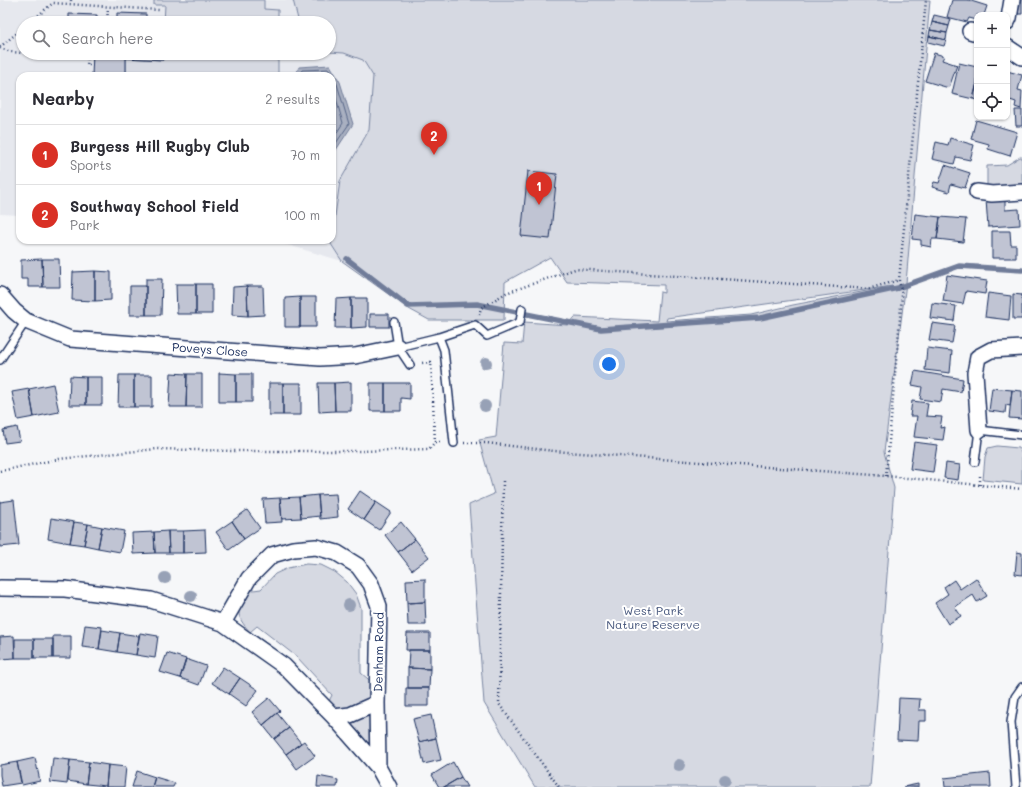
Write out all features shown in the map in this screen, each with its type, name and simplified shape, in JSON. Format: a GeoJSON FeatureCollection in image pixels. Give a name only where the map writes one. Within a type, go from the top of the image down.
{"type":"FeatureCollection","features":[{"type":"Feature","properties":{"kind":"street"},"geometry":{"type":"LineString","coordinates":[[1010,12],[1012,0]]}},
{"type":"Feature","properties":{"kind":"street"},"geometry":{"type":"LineString","coordinates":[[1009,48],[1022,56]]}},
{"type":"Feature","properties":{"kind":"street"},"geometry":{"type":"LineString","coordinates":[[977,192],[992,194],[1022,192]]}},
{"type":"Feature","properties":{"kind":"street","name":"Poveys Close"},"geometry":{"type":"LineString","coordinates":[[0,295],[14,311],[26,321],[70,339],[320,358],[355,356],[398,347]]}},
{"type":"Feature","properties":{"kind":"street"},"geometry":{"type":"LineString","coordinates":[[979,430],[975,373],[978,358],[991,350],[1022,348]]}},
{"type":"Feature","properties":{"kind":"street","name":"Denham Road"},"geometry":{"type":"LineString","coordinates":[[223,623],[249,578],[272,555],[293,549],[316,547],[337,553],[358,566],[371,584],[379,606],[377,704],[378,767]]}},
{"type":"Feature","properties":{"kind":"street","name":"Denham Road"},"geometry":{"type":"LineString","coordinates":[[0,588],[65,589],[151,600],[223,623],[284,666],[334,717],[378,767],[389,787]]}},
{"type":"Feature","properties":{"kind":"street","name":"Denham Road"},"geometry":{"type":"LineString","coordinates":[[334,717],[350,715],[377,704]]}},
{"type":"Feature","properties":{"kind":"lane"},"geometry":{"type":"LineString","coordinates":[[398,347],[439,337],[474,325],[487,336],[520,322],[522,309]]}},
{"type":"Feature","properties":{"kind":"lane"},"geometry":{"type":"LineString","coordinates":[[0,360],[26,321]]}},
{"type":"Feature","properties":{"kind":"lane"},"geometry":{"type":"LineString","coordinates":[[394,322],[398,347],[410,364]]}},
{"type":"Feature","properties":{"kind":"lane"},"geometry":{"type":"LineString","coordinates":[[439,337],[444,350],[454,443]]}},
{"type":"Feature","properties":{"kind":"lane"},"geometry":{"type":"LineString","coordinates":[[975,462],[979,430],[1022,435]]}},
{"type":"Feature","properties":{"kind":"lane"},"geometry":{"type":"LineString","coordinates":[[1016,787],[1011,722],[1015,697],[1022,687]]}},
{"type":"Feature","properties":{"kind":"path"},"geometry":{"type":"LineString","coordinates":[[886,476],[902,295],[899,280],[926,0]]}},
{"type":"Feature","properties":{"kind":"path"},"geometry":{"type":"LineString","coordinates":[[37,16],[53,3],[159,10]]}},
{"type":"Feature","properties":{"kind":"path"},"geometry":{"type":"LineString","coordinates":[[107,16],[108,7]]}},
{"type":"Feature","properties":{"kind":"path"},"geometry":{"type":"LineString","coordinates":[[16,34],[0,47],[11,52],[16,52]]}},
{"type":"Feature","properties":{"kind":"path"},"geometry":{"type":"LineString","coordinates":[[88,60],[87,65],[93,65]]}},
{"type":"Feature","properties":{"kind":"path"},"geometry":{"type":"LineString","coordinates":[[481,308],[506,293],[575,269],[868,289],[899,280]]}},
{"type":"Feature","properties":{"kind":"path"},"geometry":{"type":"LineString","coordinates":[[0,471],[59,459],[156,449],[321,451],[429,449],[435,442],[431,362],[410,364]]}},
{"type":"Feature","properties":{"kind":"path"},"geometry":{"type":"LineString","coordinates":[[454,443],[486,443],[554,451],[886,476],[1022,489]]}},
{"type":"Feature","properties":{"kind":"path"},"geometry":{"type":"LineString","coordinates":[[503,481],[499,704],[559,787]]}},
{"type":"Feature","properties":{"kind":"shaded area"},"geometry":{"type":"Polygon","coordinates":[[[0,0],[522,0],[504,320],[429,320],[409,309],[342,261],[285,244],[336,244],[336,72],[16,72],[16,215],[0,214],[0,0]]]}},
{"type":"Feature","properties":{"kind":"green space"},"geometry":{"type":"Polygon","coordinates":[[[154,0],[264,0],[264,9],[278,10],[278,16],[164,16],[165,5],[154,5],[154,0]]]}},
{"type":"Feature","properties":{"kind":"green space","name":"West Park Nature Reserve"},"geometry":{"type":"Polygon","coordinates":[[[293,0],[930,0],[906,283],[884,452],[894,488],[870,787],[535,787],[484,703],[469,505],[494,494],[479,440],[496,437],[504,343],[522,344],[524,322],[568,325],[575,317],[657,321],[660,292],[664,293],[664,285],[567,282],[550,257],[505,282],[504,320],[429,320],[409,309],[342,261],[331,244],[336,244],[336,209],[340,181],[369,130],[373,76],[363,60],[344,53],[336,52],[336,16],[297,16],[293,0]],[[893,286],[667,318],[666,321],[751,315],[793,305],[893,286]]]}},
{"type":"Feature","properties":{"kind":"green space"},"geometry":{"type":"Polygon","coordinates":[[[126,60],[278,60],[278,72],[126,72],[126,60]]]}},
{"type":"Feature","properties":{"kind":"green space"},"geometry":{"type":"Polygon","coordinates":[[[1022,157],[1022,186],[987,189],[987,166],[1007,165],[1022,157]]]}},
{"type":"Feature","properties":{"kind":"green space"},"geometry":{"type":"Polygon","coordinates":[[[997,446],[1018,448],[1022,454],[1022,484],[983,480],[985,457],[988,448],[997,446]]]}},
{"type":"Feature","properties":{"kind":"green space"},"geometry":{"type":"Polygon","coordinates":[[[306,564],[321,565],[335,572],[347,582],[356,594],[361,608],[361,673],[374,684],[371,698],[351,710],[339,709],[329,701],[332,695],[297,657],[257,626],[250,632],[240,617],[240,608],[246,591],[261,589],[275,574],[288,568],[306,564]]]}},
{"type":"Feature","properties":{"kind":"green space"},"geometry":{"type":"Polygon","coordinates":[[[372,712],[371,749],[349,721],[372,712]]]}},
{"type":"Feature","properties":{"kind":"water"},"geometry":{"type":"Polygon","coordinates":[[[330,65],[334,72],[297,72],[299,67],[330,65]]]}},
{"type":"Feature","properties":{"kind":"water"},"geometry":{"type":"Polygon","coordinates":[[[336,75],[340,82],[353,124],[336,150],[336,75]]]}},
{"type":"Feature","properties":{"kind":"building"},"geometry":{"type":"Polygon","coordinates":[[[952,0],[968,0],[987,6],[985,12],[974,12],[974,19],[969,18],[967,22],[947,17],[952,0]]]}},
{"type":"Feature","properties":{"kind":"building"},"geometry":{"type":"Polygon","coordinates":[[[1020,0],[1022,0],[1022,14],[1018,14],[1020,0]]]}},
{"type":"Feature","properties":{"kind":"building"},"geometry":{"type":"Polygon","coordinates":[[[117,13],[146,14],[146,16],[117,16],[117,13]]]}},
{"type":"Feature","properties":{"kind":"building"},"geometry":{"type":"Polygon","coordinates":[[[69,14],[97,15],[97,16],[69,16],[69,14]]]}},
{"type":"Feature","properties":{"kind":"building"},"geometry":{"type":"Polygon","coordinates":[[[934,15],[951,19],[949,26],[932,22],[934,15]]]}},
{"type":"Feature","properties":{"kind":"building"},"geometry":{"type":"Polygon","coordinates":[[[932,22],[949,26],[947,33],[930,30],[932,22]]]}},
{"type":"Feature","properties":{"kind":"building"},"geometry":{"type":"Polygon","coordinates":[[[930,30],[947,33],[946,40],[929,36],[930,30]]]}},
{"type":"Feature","properties":{"kind":"building"},"geometry":{"type":"Polygon","coordinates":[[[929,36],[946,40],[944,46],[928,42],[929,36]]]}},
{"type":"Feature","properties":{"kind":"building"},"geometry":{"type":"Polygon","coordinates":[[[934,53],[944,56],[942,60],[957,65],[949,88],[925,81],[934,53]]]}},
{"type":"Feature","properties":{"kind":"building"},"geometry":{"type":"Polygon","coordinates":[[[93,60],[126,60],[126,72],[92,72],[93,60]]]}},
{"type":"Feature","properties":{"kind":"building"},"geometry":{"type":"Polygon","coordinates":[[[959,63],[974,66],[973,99],[952,94],[959,63]]]}},
{"type":"Feature","properties":{"kind":"building"},"geometry":{"type":"Polygon","coordinates":[[[1010,72],[1022,75],[1018,90],[1022,91],[1021,109],[1015,107],[1016,102],[1010,100],[1010,72]]]}},
{"type":"Feature","properties":{"kind":"building"},"geometry":{"type":"Polygon","coordinates":[[[1015,110],[1022,110],[1022,126],[1016,126],[1015,110]]]}},
{"type":"Feature","properties":{"kind":"building"},"geometry":{"type":"Polygon","coordinates":[[[976,120],[1017,132],[1010,156],[988,149],[989,144],[971,139],[976,120]]]}},
{"type":"Feature","properties":{"kind":"building"},"geometry":{"type":"Polygon","coordinates":[[[950,138],[974,145],[970,160],[956,157],[954,164],[932,159],[936,142],[948,145],[950,138]]]}},
{"type":"Feature","properties":{"kind":"building"},"geometry":{"type":"Polygon","coordinates":[[[945,165],[970,173],[965,188],[951,184],[949,192],[932,187],[934,182],[939,183],[945,165]]]}},
{"type":"Feature","properties":{"kind":"building"},"geometry":{"type":"Polygon","coordinates":[[[528,171],[557,174],[550,239],[521,236],[528,171]]]}},
{"type":"Feature","properties":{"kind":"building"},"geometry":{"type":"Polygon","coordinates":[[[1005,199],[1005,210],[1019,209],[1020,225],[988,227],[986,200],[1005,199]]]}},
{"type":"Feature","properties":{"kind":"building"},"geometry":{"type":"Polygon","coordinates":[[[915,214],[940,217],[937,239],[932,239],[931,247],[921,245],[921,240],[912,239],[915,214]]]}},
{"type":"Feature","properties":{"kind":"building"},"geometry":{"type":"Polygon","coordinates":[[[940,217],[966,219],[963,242],[937,239],[940,217]]]}},
{"type":"Feature","properties":{"kind":"building"},"geometry":{"type":"Polygon","coordinates":[[[992,231],[1010,231],[1011,245],[1016,245],[1016,258],[992,258],[992,231]]]}},
{"type":"Feature","properties":{"kind":"building"},"geometry":{"type":"Polygon","coordinates":[[[42,259],[43,287],[28,287],[28,279],[21,279],[21,260],[42,259]]]}},
{"type":"Feature","properties":{"kind":"building"},"geometry":{"type":"Polygon","coordinates":[[[42,259],[59,259],[60,287],[43,287],[42,259]]]}},
{"type":"Feature","properties":{"kind":"building"},"geometry":{"type":"Polygon","coordinates":[[[95,271],[95,301],[72,300],[73,272],[95,271]]]}},
{"type":"Feature","properties":{"kind":"building"},"geometry":{"type":"Polygon","coordinates":[[[95,271],[111,272],[111,300],[95,301],[95,271]]]}},
{"type":"Feature","properties":{"kind":"building"},"geometry":{"type":"Polygon","coordinates":[[[947,275],[987,281],[985,294],[966,291],[963,304],[943,301],[947,275]]]}},
{"type":"Feature","properties":{"kind":"building"},"geometry":{"type":"Polygon","coordinates":[[[146,279],[162,279],[161,315],[146,315],[146,279]]]}},
{"type":"Feature","properties":{"kind":"building"},"geometry":{"type":"Polygon","coordinates":[[[176,284],[196,284],[196,314],[177,314],[176,284]]]}},
{"type":"Feature","properties":{"kind":"building"},"geometry":{"type":"Polygon","coordinates":[[[196,284],[212,284],[212,314],[196,314],[196,284]]]}},
{"type":"Feature","properties":{"kind":"building"},"geometry":{"type":"Polygon","coordinates":[[[130,286],[146,286],[146,315],[130,315],[130,286]]]}},
{"type":"Feature","properties":{"kind":"building"},"geometry":{"type":"Polygon","coordinates":[[[247,286],[248,316],[232,315],[233,287],[247,286]]]}},
{"type":"Feature","properties":{"kind":"building"},"geometry":{"type":"Polygon","coordinates":[[[247,286],[263,286],[264,315],[248,316],[247,286]]]}},
{"type":"Feature","properties":{"kind":"building"},"geometry":{"type":"Polygon","coordinates":[[[988,293],[1011,296],[1009,320],[985,317],[988,293]]]}},
{"type":"Feature","properties":{"kind":"building"},"geometry":{"type":"Polygon","coordinates":[[[1013,294],[1022,295],[1022,319],[1013,319],[1013,294]]]}},
{"type":"Feature","properties":{"kind":"building"},"geometry":{"type":"Polygon","coordinates":[[[300,297],[300,327],[285,327],[285,298],[300,297]]]}},
{"type":"Feature","properties":{"kind":"building"},"geometry":{"type":"Polygon","coordinates":[[[300,297],[316,297],[316,327],[300,327],[300,297]]]}},
{"type":"Feature","properties":{"kind":"building"},"geometry":{"type":"Polygon","coordinates":[[[351,298],[367,298],[367,327],[351,328],[351,298]]]}},
{"type":"Feature","properties":{"kind":"building"},"geometry":{"type":"Polygon","coordinates":[[[351,298],[351,328],[335,328],[336,299],[351,298]]]}},
{"type":"Feature","properties":{"kind":"building"},"geometry":{"type":"Polygon","coordinates":[[[932,303],[956,306],[954,321],[930,318],[932,303]]]}},
{"type":"Feature","properties":{"kind":"building"},"geometry":{"type":"Polygon","coordinates":[[[370,314],[389,314],[389,327],[370,327],[370,314]]]}},
{"type":"Feature","properties":{"kind":"building"},"geometry":{"type":"Polygon","coordinates":[[[932,323],[955,326],[952,343],[929,340],[932,323]]]}},
{"type":"Feature","properties":{"kind":"building"},"geometry":{"type":"Polygon","coordinates":[[[927,348],[952,351],[950,373],[925,370],[927,348]]]}},
{"type":"Feature","properties":{"kind":"building"},"geometry":{"type":"Polygon","coordinates":[[[915,371],[963,379],[961,392],[943,389],[941,402],[920,399],[922,387],[912,385],[915,371]]]}},
{"type":"Feature","properties":{"kind":"building"},"geometry":{"type":"Polygon","coordinates":[[[171,373],[187,374],[186,407],[169,407],[171,373]]]}},
{"type":"Feature","properties":{"kind":"building"},"geometry":{"type":"Polygon","coordinates":[[[219,373],[236,374],[236,402],[219,402],[219,373]]]}},
{"type":"Feature","properties":{"kind":"building"},"geometry":{"type":"Polygon","coordinates":[[[187,374],[202,374],[202,407],[186,407],[187,374]]]}},
{"type":"Feature","properties":{"kind":"building"},"geometry":{"type":"Polygon","coordinates":[[[236,374],[252,374],[252,402],[236,402],[236,374]]]}},
{"type":"Feature","properties":{"kind":"building"},"geometry":{"type":"Polygon","coordinates":[[[119,375],[134,375],[134,407],[118,407],[119,375]]]}},
{"type":"Feature","properties":{"kind":"building"},"geometry":{"type":"Polygon","coordinates":[[[134,375],[152,375],[152,407],[134,407],[134,375]]]}},
{"type":"Feature","properties":{"kind":"building"},"geometry":{"type":"Polygon","coordinates":[[[70,376],[86,377],[86,405],[69,405],[70,376]]]}},
{"type":"Feature","properties":{"kind":"building"},"geometry":{"type":"Polygon","coordinates":[[[86,377],[102,377],[102,405],[86,405],[86,377]]]}},
{"type":"Feature","properties":{"kind":"building"},"geometry":{"type":"Polygon","coordinates":[[[351,382],[351,411],[335,411],[334,383],[351,382]]]}},
{"type":"Feature","properties":{"kind":"building"},"geometry":{"type":"Polygon","coordinates":[[[269,383],[283,383],[283,415],[269,415],[269,383]]]}},
{"type":"Feature","properties":{"kind":"building"},"geometry":{"type":"Polygon","coordinates":[[[283,383],[301,383],[301,415],[283,415],[283,383]]]}},
{"type":"Feature","properties":{"kind":"building"},"geometry":{"type":"Polygon","coordinates":[[[318,383],[334,383],[335,411],[319,412],[318,383]]]}},
{"type":"Feature","properties":{"kind":"building"},"geometry":{"type":"Polygon","coordinates":[[[370,383],[385,383],[385,411],[370,411],[370,383]]]}},
{"type":"Feature","properties":{"kind":"building"},"geometry":{"type":"Polygon","coordinates":[[[385,383],[410,383],[410,399],[401,398],[401,411],[385,411],[385,383]]]}},
{"type":"Feature","properties":{"kind":"building"},"geometry":{"type":"Polygon","coordinates":[[[53,384],[59,412],[34,417],[29,389],[53,384]]]}},
{"type":"Feature","properties":{"kind":"building"},"geometry":{"type":"Polygon","coordinates":[[[992,388],[1012,390],[1010,406],[1006,405],[1005,413],[989,411],[992,388]]]}},
{"type":"Feature","properties":{"kind":"building"},"geometry":{"type":"Polygon","coordinates":[[[29,389],[34,417],[18,420],[12,392],[29,389]]]}},
{"type":"Feature","properties":{"kind":"building"},"geometry":{"type":"Polygon","coordinates":[[[1012,390],[1022,391],[1022,419],[1009,418],[1012,390]]]}},
{"type":"Feature","properties":{"kind":"building"},"geometry":{"type":"Polygon","coordinates":[[[912,401],[928,403],[926,416],[942,417],[940,428],[945,427],[943,440],[914,437],[917,416],[910,416],[912,401]]]}},
{"type":"Feature","properties":{"kind":"building"},"geometry":{"type":"Polygon","coordinates":[[[17,427],[20,441],[5,443],[3,430],[17,427]]]}},
{"type":"Feature","properties":{"kind":"building"},"geometry":{"type":"Polygon","coordinates":[[[914,442],[937,445],[933,472],[910,469],[914,442]]]}},
{"type":"Feature","properties":{"kind":"building"},"geometry":{"type":"Polygon","coordinates":[[[946,463],[960,465],[958,480],[944,478],[946,463]]]}},
{"type":"Feature","properties":{"kind":"building"},"geometry":{"type":"Polygon","coordinates":[[[360,491],[376,502],[364,520],[348,509],[360,491]]]}},
{"type":"Feature","properties":{"kind":"building"},"geometry":{"type":"Polygon","coordinates":[[[336,494],[338,517],[320,519],[318,495],[336,494]]]}},
{"type":"Feature","properties":{"kind":"building"},"geometry":{"type":"Polygon","coordinates":[[[318,495],[320,516],[301,518],[299,497],[318,495]]]}},
{"type":"Feature","properties":{"kind":"building"},"geometry":{"type":"Polygon","coordinates":[[[299,497],[301,518],[282,519],[280,498],[299,497]]]}},
{"type":"Feature","properties":{"kind":"building"},"geometry":{"type":"Polygon","coordinates":[[[280,498],[282,522],[265,523],[263,499],[280,498]]]}},
{"type":"Feature","properties":{"kind":"building"},"geometry":{"type":"Polygon","coordinates":[[[14,500],[19,545],[0,547],[0,502],[14,500]]]}},
{"type":"Feature","properties":{"kind":"building"},"geometry":{"type":"Polygon","coordinates":[[[376,502],[391,512],[379,530],[364,520],[376,502]]]}},
{"type":"Feature","properties":{"kind":"building"},"geometry":{"type":"Polygon","coordinates":[[[247,510],[260,528],[244,539],[232,521],[247,510]]]}},
{"type":"Feature","properties":{"kind":"building"},"geometry":{"type":"Polygon","coordinates":[[[51,518],[74,522],[70,543],[48,539],[51,518]]]}},
{"type":"Feature","properties":{"kind":"building"},"geometry":{"type":"Polygon","coordinates":[[[232,521],[244,539],[229,550],[216,532],[232,521]]]}},
{"type":"Feature","properties":{"kind":"building"},"geometry":{"type":"Polygon","coordinates":[[[74,522],[88,524],[84,545],[70,543],[74,522]]]}},
{"type":"Feature","properties":{"kind":"building"},"geometry":{"type":"Polygon","coordinates":[[[401,522],[415,539],[398,552],[385,535],[401,522]]]}},
{"type":"Feature","properties":{"kind":"building"},"geometry":{"type":"Polygon","coordinates":[[[88,524],[102,527],[98,548],[84,545],[88,524]]]}},
{"type":"Feature","properties":{"kind":"building"},"geometry":{"type":"Polygon","coordinates":[[[102,527],[124,531],[120,552],[98,548],[102,527]]]}},
{"type":"Feature","properties":{"kind":"building"},"geometry":{"type":"Polygon","coordinates":[[[205,530],[206,552],[183,553],[183,531],[205,530]]]}},
{"type":"Feature","properties":{"kind":"building"},"geometry":{"type":"Polygon","coordinates":[[[168,531],[169,553],[155,553],[154,532],[168,531]]]}},
{"type":"Feature","properties":{"kind":"building"},"geometry":{"type":"Polygon","coordinates":[[[168,531],[183,531],[183,553],[169,553],[168,531]]]}},
{"type":"Feature","properties":{"kind":"building"},"geometry":{"type":"Polygon","coordinates":[[[154,532],[155,553],[133,554],[132,533],[154,532]]]}},
{"type":"Feature","properties":{"kind":"building"},"geometry":{"type":"Polygon","coordinates":[[[415,539],[429,557],[412,570],[398,552],[415,539]]]}},
{"type":"Feature","properties":{"kind":"building"},"geometry":{"type":"Polygon","coordinates":[[[1017,552],[1022,553],[1022,575],[1015,574],[1017,552]]]}},
{"type":"Feature","properties":{"kind":"building"},"geometry":{"type":"Polygon","coordinates":[[[976,578],[987,596],[977,602],[973,595],[955,607],[961,616],[948,624],[935,603],[948,594],[944,587],[954,580],[960,589],[976,578]]]}},
{"type":"Feature","properties":{"kind":"building"},"geometry":{"type":"Polygon","coordinates":[[[425,579],[425,602],[407,603],[406,580],[425,579]]]}},
{"type":"Feature","properties":{"kind":"building"},"geometry":{"type":"Polygon","coordinates":[[[425,602],[426,625],[408,625],[407,603],[425,602]]]}},
{"type":"Feature","properties":{"kind":"building"},"geometry":{"type":"Polygon","coordinates":[[[85,625],[102,627],[99,649],[82,647],[85,625]]]}},
{"type":"Feature","properties":{"kind":"building"},"geometry":{"type":"Polygon","coordinates":[[[102,630],[120,633],[117,652],[99,649],[102,630]]]}},
{"type":"Feature","properties":{"kind":"building"},"geometry":{"type":"Polygon","coordinates":[[[120,633],[139,636],[136,655],[117,652],[120,633]]]}},
{"type":"Feature","properties":{"kind":"building"},"geometry":{"type":"Polygon","coordinates":[[[140,633],[158,636],[155,658],[136,655],[140,633]]]}},
{"type":"Feature","properties":{"kind":"building"},"geometry":{"type":"Polygon","coordinates":[[[407,633],[430,633],[430,650],[406,650],[407,633]]]}},
{"type":"Feature","properties":{"kind":"building"},"geometry":{"type":"Polygon","coordinates":[[[14,636],[15,658],[0,659],[0,637],[14,636]]]}},
{"type":"Feature","properties":{"kind":"building"},"geometry":{"type":"Polygon","coordinates":[[[53,636],[71,636],[71,658],[53,658],[53,636]]]}},
{"type":"Feature","properties":{"kind":"building"},"geometry":{"type":"Polygon","coordinates":[[[15,639],[34,639],[34,658],[15,658],[15,639]]]}},
{"type":"Feature","properties":{"kind":"building"},"geometry":{"type":"Polygon","coordinates":[[[34,639],[53,639],[53,658],[34,658],[34,639]]]}},
{"type":"Feature","properties":{"kind":"building"},"geometry":{"type":"Polygon","coordinates":[[[409,650],[430,650],[430,669],[408,668],[409,650]]]}},
{"type":"Feature","properties":{"kind":"building"},"geometry":{"type":"Polygon","coordinates":[[[167,653],[186,659],[180,678],[160,672],[167,653]]]}},
{"type":"Feature","properties":{"kind":"building"},"geometry":{"type":"Polygon","coordinates":[[[186,659],[206,666],[199,685],[180,678],[186,659]]]}},
{"type":"Feature","properties":{"kind":"building"},"geometry":{"type":"Polygon","coordinates":[[[223,667],[240,678],[229,694],[212,683],[223,667]]]}},
{"type":"Feature","properties":{"kind":"building"},"geometry":{"type":"Polygon","coordinates":[[[408,668],[430,669],[429,688],[408,688],[408,668]]]}},
{"type":"Feature","properties":{"kind":"building"},"geometry":{"type":"Polygon","coordinates":[[[240,678],[258,690],[246,706],[229,694],[240,678]]]}},
{"type":"Feature","properties":{"kind":"building"},"geometry":{"type":"Polygon","coordinates":[[[406,688],[429,688],[429,706],[406,706],[406,688]]]}},
{"type":"Feature","properties":{"kind":"building"},"geometry":{"type":"Polygon","coordinates":[[[269,698],[280,711],[263,725],[252,712],[269,698]]]}},
{"type":"Feature","properties":{"kind":"building"},"geometry":{"type":"Polygon","coordinates":[[[899,698],[920,699],[919,710],[926,710],[926,721],[919,721],[918,741],[897,740],[899,698]]]}},
{"type":"Feature","properties":{"kind":"building"},"geometry":{"type":"Polygon","coordinates":[[[277,713],[289,728],[274,739],[263,725],[277,713]]]}},
{"type":"Feature","properties":{"kind":"building"},"geometry":{"type":"Polygon","coordinates":[[[431,715],[436,738],[419,742],[413,719],[431,715]]]}},
{"type":"Feature","properties":{"kind":"building"},"geometry":{"type":"Polygon","coordinates":[[[289,728],[301,743],[286,754],[274,739],[289,728]]]}},
{"type":"Feature","properties":{"kind":"building"},"geometry":{"type":"Polygon","coordinates":[[[436,738],[441,760],[424,764],[419,742],[436,738]]]}},
{"type":"Feature","properties":{"kind":"building"},"geometry":{"type":"Polygon","coordinates":[[[304,741],[315,756],[297,769],[286,754],[304,741]]]}},
{"type":"Feature","properties":{"kind":"building"},"geometry":{"type":"Polygon","coordinates":[[[35,758],[40,781],[22,785],[17,762],[35,758]]]}},
{"type":"Feature","properties":{"kind":"building"},"geometry":{"type":"Polygon","coordinates":[[[53,758],[70,760],[67,784],[50,782],[53,758]]]}},
{"type":"Feature","properties":{"kind":"building"},"geometry":{"type":"Polygon","coordinates":[[[70,760],[89,762],[86,784],[68,781],[70,760]]]}},
{"type":"Feature","properties":{"kind":"building"},"geometry":{"type":"Polygon","coordinates":[[[17,762],[21,783],[2,786],[0,765],[17,762]]]}},
{"type":"Feature","properties":{"kind":"building"},"geometry":{"type":"Polygon","coordinates":[[[89,762],[108,765],[106,786],[86,784],[89,762]]]}},
{"type":"Feature","properties":{"kind":"building"},"geometry":{"type":"Polygon","coordinates":[[[453,762],[461,777],[444,787],[439,787],[432,775],[453,762]]]}},
{"type":"Feature","properties":{"kind":"building"},"geometry":{"type":"Polygon","coordinates":[[[108,765],[126,767],[124,787],[106,787],[108,765]]]}},
{"type":"Feature","properties":{"kind":"building"},"geometry":{"type":"Polygon","coordinates":[[[137,771],[155,777],[152,787],[132,787],[137,771]]]}},
{"type":"Feature","properties":{"kind":"building"},"geometry":{"type":"Polygon","coordinates":[[[990,773],[991,787],[945,787],[944,778],[990,773]]]}},
{"type":"Feature","properties":{"kind":"building"},"geometry":{"type":"Polygon","coordinates":[[[318,776],[338,780],[337,787],[317,787],[318,776]]]}},
{"type":"Feature","properties":{"kind":"building"},"geometry":{"type":"Polygon","coordinates":[[[155,777],[175,783],[173,787],[152,787],[155,777]]]}},
{"type":"Feature","properties":{"kind":"building"},"geometry":{"type":"Polygon","coordinates":[[[461,777],[467,787],[444,787],[461,777]]]}},
{"type":"Feature","properties":{"kind":"building"},"geometry":{"type":"Polygon","coordinates":[[[918,784],[918,787],[903,787],[918,784]]]}},
{"type":"Feature","properties":{"kind":"waterway"},"geometry":{"type":"LineString","coordinates":[[347,259],[408,306],[477,304],[601,329],[760,318],[898,288],[959,266],[1022,270]]}},
{"type":"Feature","properties":{"kind":"place","name":"Southway School Field"},"geometry":{"type":"Point","coordinates":[434,155]}},
{"type":"Feature","properties":{"kind":"place","name":"Burgess Hill Rugby Club"},"geometry":{"type":"Point","coordinates":[539,205]}}]}
